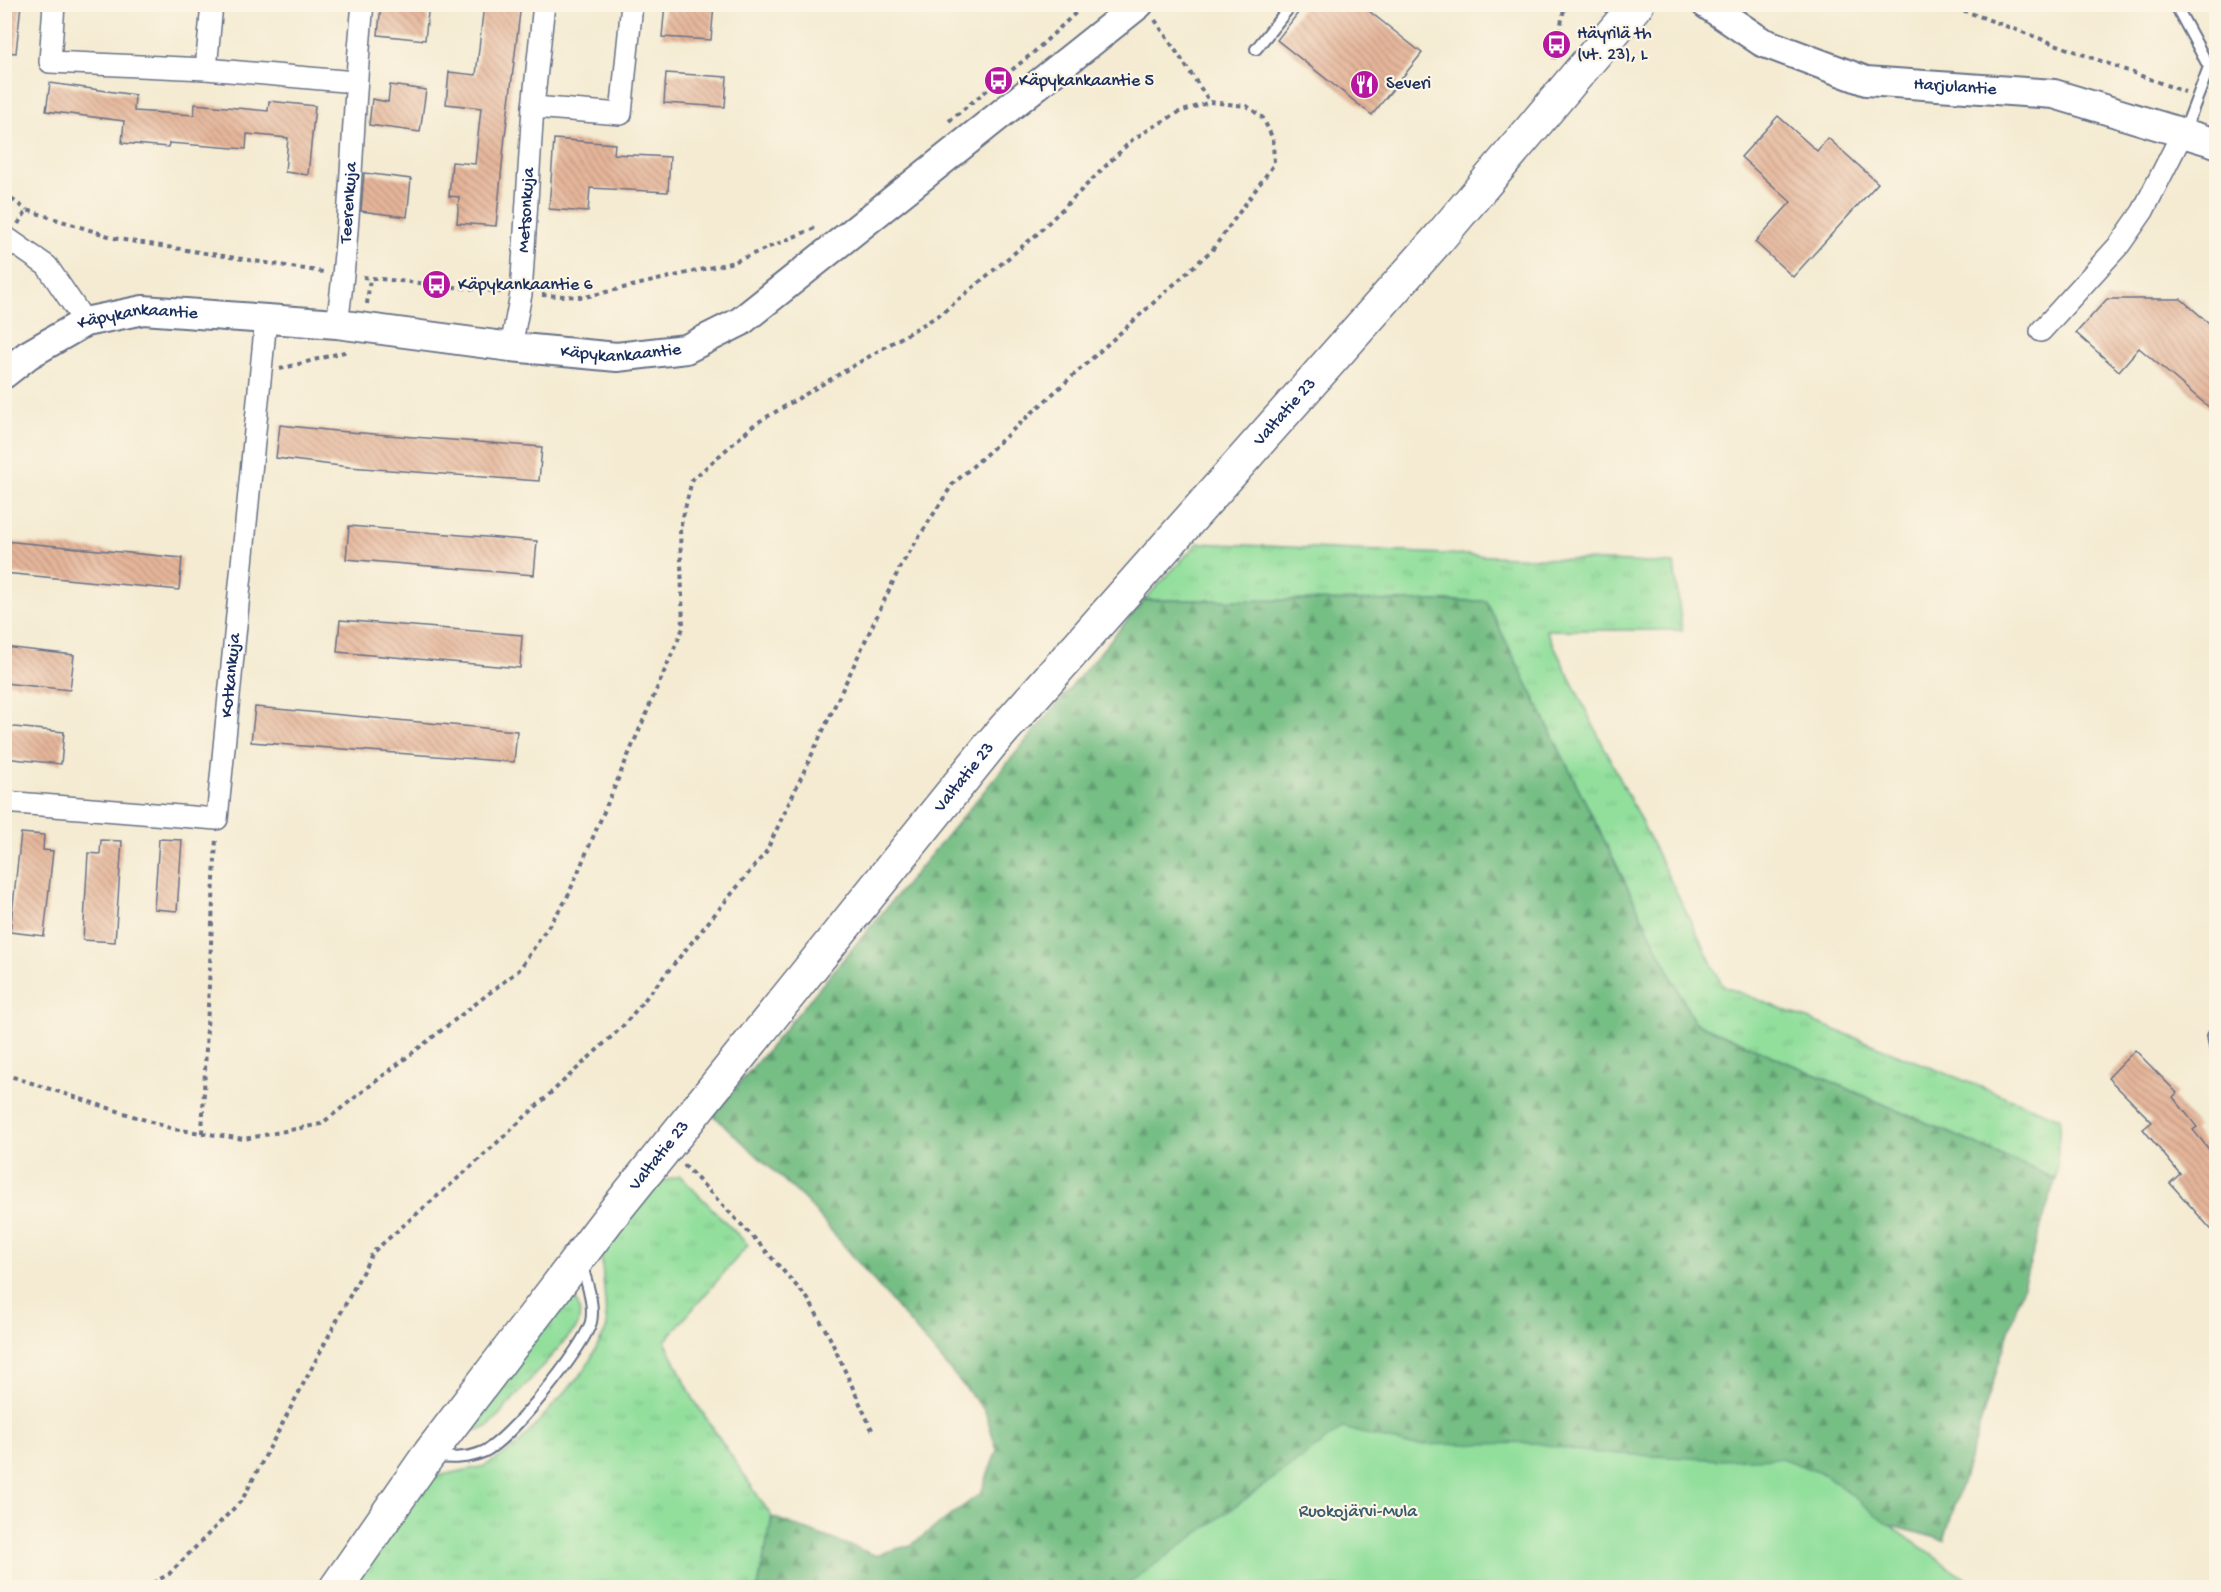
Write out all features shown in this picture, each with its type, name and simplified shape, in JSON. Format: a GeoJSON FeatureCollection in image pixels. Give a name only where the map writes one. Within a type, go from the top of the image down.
{"type":"FeatureCollection","features":[{"type":"Feature","properties":{"kind":"highway","name":"Valtatie 23"},"geometry":{"type":"LineString","coordinates":[[336,1587],[427,1457],[580,1257],[992,743],[1440,237],[1636,4]]}},
{"type":"Feature","properties":{"kind":"street"},"geometry":{"type":"LineString","coordinates":[[54,4],[50,62],[206,69],[355,82]]}},
{"type":"Feature","properties":{"kind":"street"},"geometry":{"type":"LineString","coordinates":[[206,69],[212,4]]}},
{"type":"Feature","properties":{"kind":"street","name":"Teerenkuja"},"geometry":{"type":"LineString","coordinates":[[350,326],[344,275],[355,82],[363,4]]}},
{"type":"Feature","properties":{"kind":"street","name":"Metsonkuja"},"geometry":{"type":"LineString","coordinates":[[511,347],[521,294],[533,107],[544,4]]}},
{"type":"Feature","properties":{"kind":"street"},"geometry":{"type":"LineString","coordinates":[[533,107],[621,114],[632,4]]}},
{"type":"Feature","properties":{"kind":"street","name":"Harjulantie"},"geometry":{"type":"LineString","coordinates":[[1706,4],[1762,42],[1866,81],[2054,94],[2217,143]]}},
{"type":"Feature","properties":{"kind":"street","name":"Käpykankaantie"},"geometry":{"type":"LineString","coordinates":[[4,374],[28,355],[85,322],[143,310],[350,326],[511,347],[617,357],[686,349],[740,322],[1145,9]]}},
{"type":"Feature","properties":{"kind":"street"},"geometry":{"type":"LineString","coordinates":[[2041,331],[2120,244],[2143,211],[2183,132]]}},
{"type":"Feature","properties":{"kind":"street"},"geometry":{"type":"LineString","coordinates":[[7,237],[47,266],[85,322]]}},
{"type":"Feature","properties":{"kind":"street","name":"Kotkankuja"},"geometry":{"type":"LineString","coordinates":[[217,819],[267,319]]}},
{"type":"Feature","properties":{"kind":"street"},"geometry":{"type":"LineString","coordinates":[[4,802],[217,819]]}},
{"type":"Feature","properties":{"kind":"lane"},"geometry":{"type":"LineString","coordinates":[[1257,49],[1292,4]]}},
{"type":"Feature","properties":{"kind":"lane"},"geometry":{"type":"LineString","coordinates":[[2175,4],[2213,62],[2183,132]]}},
{"type":"Feature","properties":{"kind":"lane"},"geometry":{"type":"LineString","coordinates":[[2213,1036],[2217,1051]]}},
{"type":"Feature","properties":{"kind":"lane"},"geometry":{"type":"LineString","coordinates":[[427,1457],[460,1458],[484,1452],[508,1435],[536,1402],[581,1343],[591,1321],[591,1299],[580,1257]]}},
{"type":"Feature","properties":{"kind":"path"},"geometry":{"type":"LineString","coordinates":[[945,124],[1034,51],[1085,4]]}},
{"type":"Feature","properties":{"kind":"path"},"geometry":{"type":"LineString","coordinates":[[1946,4],[2197,96]]}},
{"type":"Feature","properties":{"kind":"path"},"geometry":{"type":"LineString","coordinates":[[1145,9],[1210,102]]}},
{"type":"Feature","properties":{"kind":"path"},"geometry":{"type":"LineString","coordinates":[[4,1074],[173,1129],[244,1139],[321,1124],[519,970],[566,900],[683,628],[680,529],[692,480],[755,424],[941,314],[1036,235],[1133,139],[1177,113],[1210,102],[1247,106],[1263,118],[1273,139],[1274,164],[1213,249],[952,485],[900,567],[766,852],[623,1026],[473,1165],[373,1252],[242,1500],[169,1574],[144,1587]]}},
{"type":"Feature","properties":{"kind":"path"},"geometry":{"type":"LineString","coordinates":[[4,194],[27,210],[118,239],[344,275],[521,294],[585,297],[734,262],[821,225]]}},
{"type":"Feature","properties":{"kind":"path"},"geometry":{"type":"LineString","coordinates":[[7,237],[27,210]]}},
{"type":"Feature","properties":{"kind":"path"},"geometry":{"type":"LineString","coordinates":[[261,375],[357,349],[350,326]]}},
{"type":"Feature","properties":{"kind":"path"},"geometry":{"type":"LineString","coordinates":[[202,1133],[217,819]]}},
{"type":"Feature","properties":{"kind":"path"},"geometry":{"type":"LineString","coordinates":[[667,1147],[757,1241],[808,1299],[829,1336],[873,1432]]}},
{"type":"Feature","properties":{"kind":"green space"},"geometry":{"type":"Polygon","coordinates":[[[1198,543],[1674,564],[1682,630],[1546,630],[1723,986],[2060,1118],[2056,1179],[1694,1022],[1486,601],[1144,600],[1198,543]]]}},
{"type":"Feature","properties":{"kind":"green space"},"geometry":{"type":"Polygon","coordinates":[[[1144,600],[1486,601],[1694,1022],[2056,1179],[1944,1540],[1784,1496],[1426,1587],[758,1588],[772,1517],[875,1555],[911,1545],[981,1493],[997,1450],[985,1411],[805,1200],[713,1115],[1144,600]]]}},
{"type":"Feature","properties":{"kind":"green space"},"geometry":{"type":"Polygon","coordinates":[[[680,1176],[748,1245],[665,1341],[694,1400],[772,1517],[758,1587],[352,1588],[428,1478],[485,1466],[516,1447],[584,1371],[607,1328],[601,1251],[658,1183],[680,1176]]]}},
{"type":"Feature","properties":{"kind":"green space"},"geometry":{"type":"Polygon","coordinates":[[[571,1290],[580,1312],[577,1327],[490,1425],[481,1430],[461,1430],[571,1290]]]}},
{"type":"Feature","properties":{"kind":"green space","name":"Ruokojärvi-Mula"},"geometry":{"type":"Polygon","coordinates":[[[1343,1428],[1408,1445],[1535,1443],[1587,1452],[1722,1460],[1781,1458],[1826,1475],[1884,1521],[1969,1581],[1982,1587],[1124,1587],[1343,1428]]]}},
{"type":"Feature","properties":{"kind":"building"},"geometry":{"type":"Polygon","coordinates":[[[4,4],[21,4],[16,53],[4,52],[4,4]]]}},
{"type":"Feature","properties":{"kind":"building"},"geometry":{"type":"Polygon","coordinates":[[[381,4],[429,4],[425,40],[378,35],[381,4]]]}},
{"type":"Feature","properties":{"kind":"building"},"geometry":{"type":"Polygon","coordinates":[[[484,4],[521,4],[496,226],[457,223],[459,197],[449,196],[452,162],[475,164],[481,108],[446,104],[449,72],[476,75],[484,4]]]}},
{"type":"Feature","properties":{"kind":"building"},"geometry":{"type":"Polygon","coordinates":[[[665,4],[714,4],[711,40],[662,37],[665,4]]]}},
{"type":"Feature","properties":{"kind":"building","name":"Severi"},"geometry":{"type":"Polygon","coordinates":[[[1305,4],[1360,4],[1422,53],[1372,115],[1277,40],[1305,4]]]}},
{"type":"Feature","properties":{"kind":"building"},"geometry":{"type":"Polygon","coordinates":[[[666,73],[727,77],[725,107],[664,103],[666,73]]]}},
{"type":"Feature","properties":{"kind":"building"},"geometry":{"type":"Polygon","coordinates":[[[50,83],[135,95],[134,111],[194,115],[195,104],[268,111],[269,101],[315,106],[308,175],[285,172],[288,138],[247,134],[246,149],[169,143],[168,147],[122,143],[124,121],[46,111],[50,83]]]}},
{"type":"Feature","properties":{"kind":"building"},"geometry":{"type":"Polygon","coordinates":[[[390,85],[426,90],[420,132],[369,125],[372,99],[388,102],[390,85]]]}},
{"type":"Feature","properties":{"kind":"building"},"geometry":{"type":"Polygon","coordinates":[[[1778,116],[1817,151],[1828,138],[1878,183],[1793,277],[1755,242],[1791,202],[1741,157],[1778,116]]]}},
{"type":"Feature","properties":{"kind":"building"},"geometry":{"type":"Polygon","coordinates":[[[554,139],[615,144],[614,154],[670,157],[668,192],[590,188],[588,212],[549,209],[554,139]]]}},
{"type":"Feature","properties":{"kind":"building"},"geometry":{"type":"Polygon","coordinates":[[[364,173],[411,179],[407,217],[361,211],[364,173]]]}},
{"type":"Feature","properties":{"kind":"building"},"geometry":{"type":"Polygon","coordinates":[[[2107,299],[2181,299],[2217,330],[2217,414],[2139,348],[2119,371],[2076,333],[2107,299]]]}},
{"type":"Feature","properties":{"kind":"building"},"geometry":{"type":"Polygon","coordinates":[[[280,425],[542,447],[539,481],[349,467],[276,458],[280,425]]]}},
{"type":"Feature","properties":{"kind":"building"},"geometry":{"type":"Polygon","coordinates":[[[349,526],[537,541],[534,575],[346,559],[349,526]]]}},
{"type":"Feature","properties":{"kind":"building"},"geometry":{"type":"Polygon","coordinates":[[[4,541],[182,558],[179,590],[4,573],[4,541]]]}},
{"type":"Feature","properties":{"kind":"building"},"geometry":{"type":"Polygon","coordinates":[[[340,620],[522,635],[520,668],[337,652],[340,620]]]}},
{"type":"Feature","properties":{"kind":"building"},"geometry":{"type":"Polygon","coordinates":[[[4,647],[74,655],[70,690],[4,683],[4,647]]]}},
{"type":"Feature","properties":{"kind":"building"},"geometry":{"type":"Polygon","coordinates":[[[255,707],[517,731],[514,762],[251,742],[255,707]]]}},
{"type":"Feature","properties":{"kind":"building"},"geometry":{"type":"Polygon","coordinates":[[[4,726],[64,732],[61,764],[4,758],[4,726]]]}},
{"type":"Feature","properties":{"kind":"building"},"geometry":{"type":"Polygon","coordinates":[[[21,833],[44,835],[43,850],[53,851],[44,936],[10,932],[21,833]]]}},
{"type":"Feature","properties":{"kind":"building"},"geometry":{"type":"Polygon","coordinates":[[[159,839],[182,840],[177,911],[154,909],[159,839]]]}},
{"type":"Feature","properties":{"kind":"building"},"geometry":{"type":"Polygon","coordinates":[[[101,840],[122,841],[115,942],[83,940],[88,853],[100,854],[101,840]]]}},
{"type":"Feature","properties":{"kind":"building"},"geometry":{"type":"Polygon","coordinates":[[[2135,1050],[2177,1093],[2173,1097],[2197,1127],[2193,1130],[2217,1159],[2217,1236],[2170,1183],[2180,1174],[2143,1129],[2152,1122],[2108,1078],[2135,1050]]]}},
{"type":"Feature","properties":{"kind":"place","name":"Häyrilä th (vt. 23), L"},"geometry":{"type":"Point","coordinates":[1556,44]}},
{"type":"Feature","properties":{"kind":"place","name":"Käpykankaantie 5"},"geometry":{"type":"Point","coordinates":[998,81]}},
{"type":"Feature","properties":{"kind":"place","name":"Severi"},"geometry":{"type":"Point","coordinates":[1365,84]}},
{"type":"Feature","properties":{"kind":"place","name":"Käpykankaantie 6"},"geometry":{"type":"Point","coordinates":[437,285]}}]}
